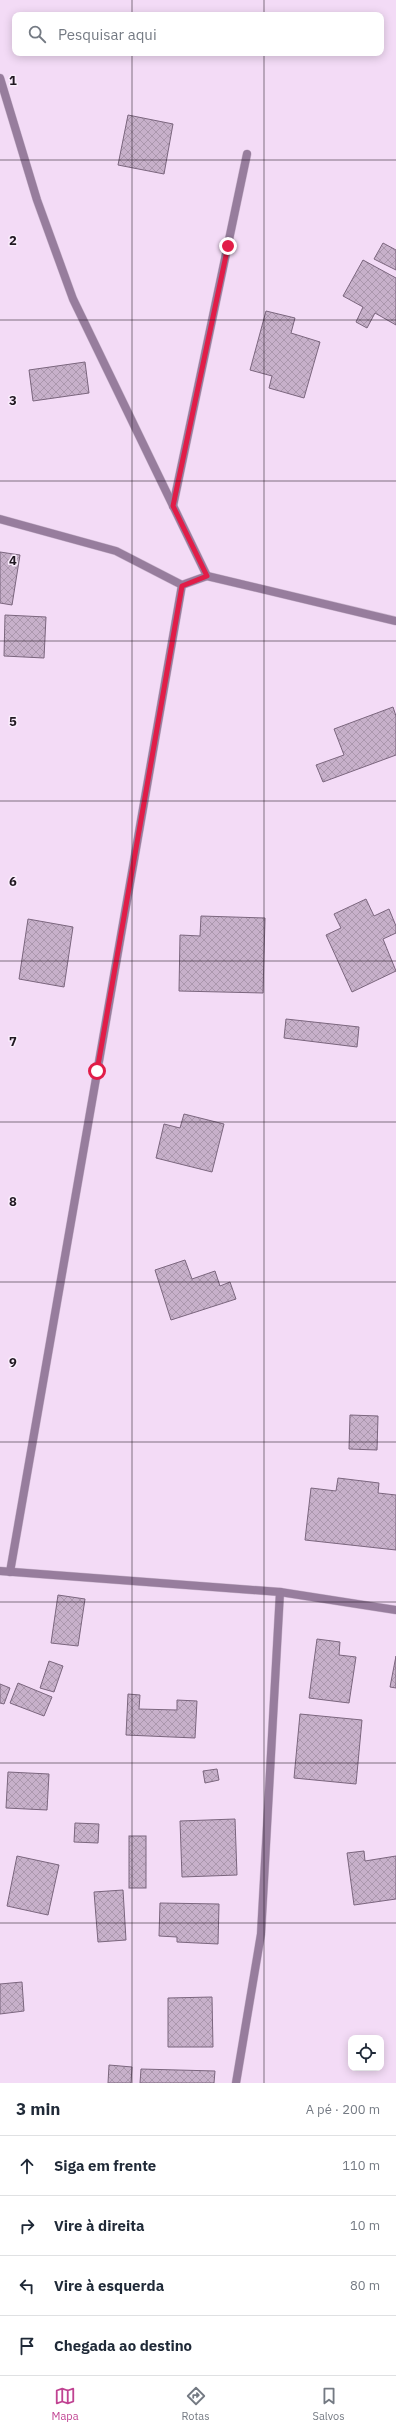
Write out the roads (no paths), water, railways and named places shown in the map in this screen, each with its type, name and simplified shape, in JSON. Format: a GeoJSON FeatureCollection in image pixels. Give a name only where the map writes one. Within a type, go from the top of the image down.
{"type":"FeatureCollection","features":[{"type":"Feature","properties":{"kind":"street"},"geometry":{"type":"LineString","coordinates":[[0,78],[37,200],[73,299],[207,576]]}},
{"type":"Feature","properties":{"kind":"street"},"geometry":{"type":"LineString","coordinates":[[173,506],[247,154]]}},
{"type":"Feature","properties":{"kind":"street"},"geometry":{"type":"LineString","coordinates":[[0,519],[116,551],[182,586],[207,576],[396,621]]}},
{"type":"Feature","properties":{"kind":"street"},"geometry":{"type":"LineString","coordinates":[[10,1572],[182,586]]}},
{"type":"Feature","properties":{"kind":"street"},"geometry":{"type":"LineString","coordinates":[[0,1571],[280,1592],[396,1610]]}},
{"type":"Feature","properties":{"kind":"street"},"geometry":{"type":"LineString","coordinates":[[236,2083],[261,1934],[280,1592]]}}]}
